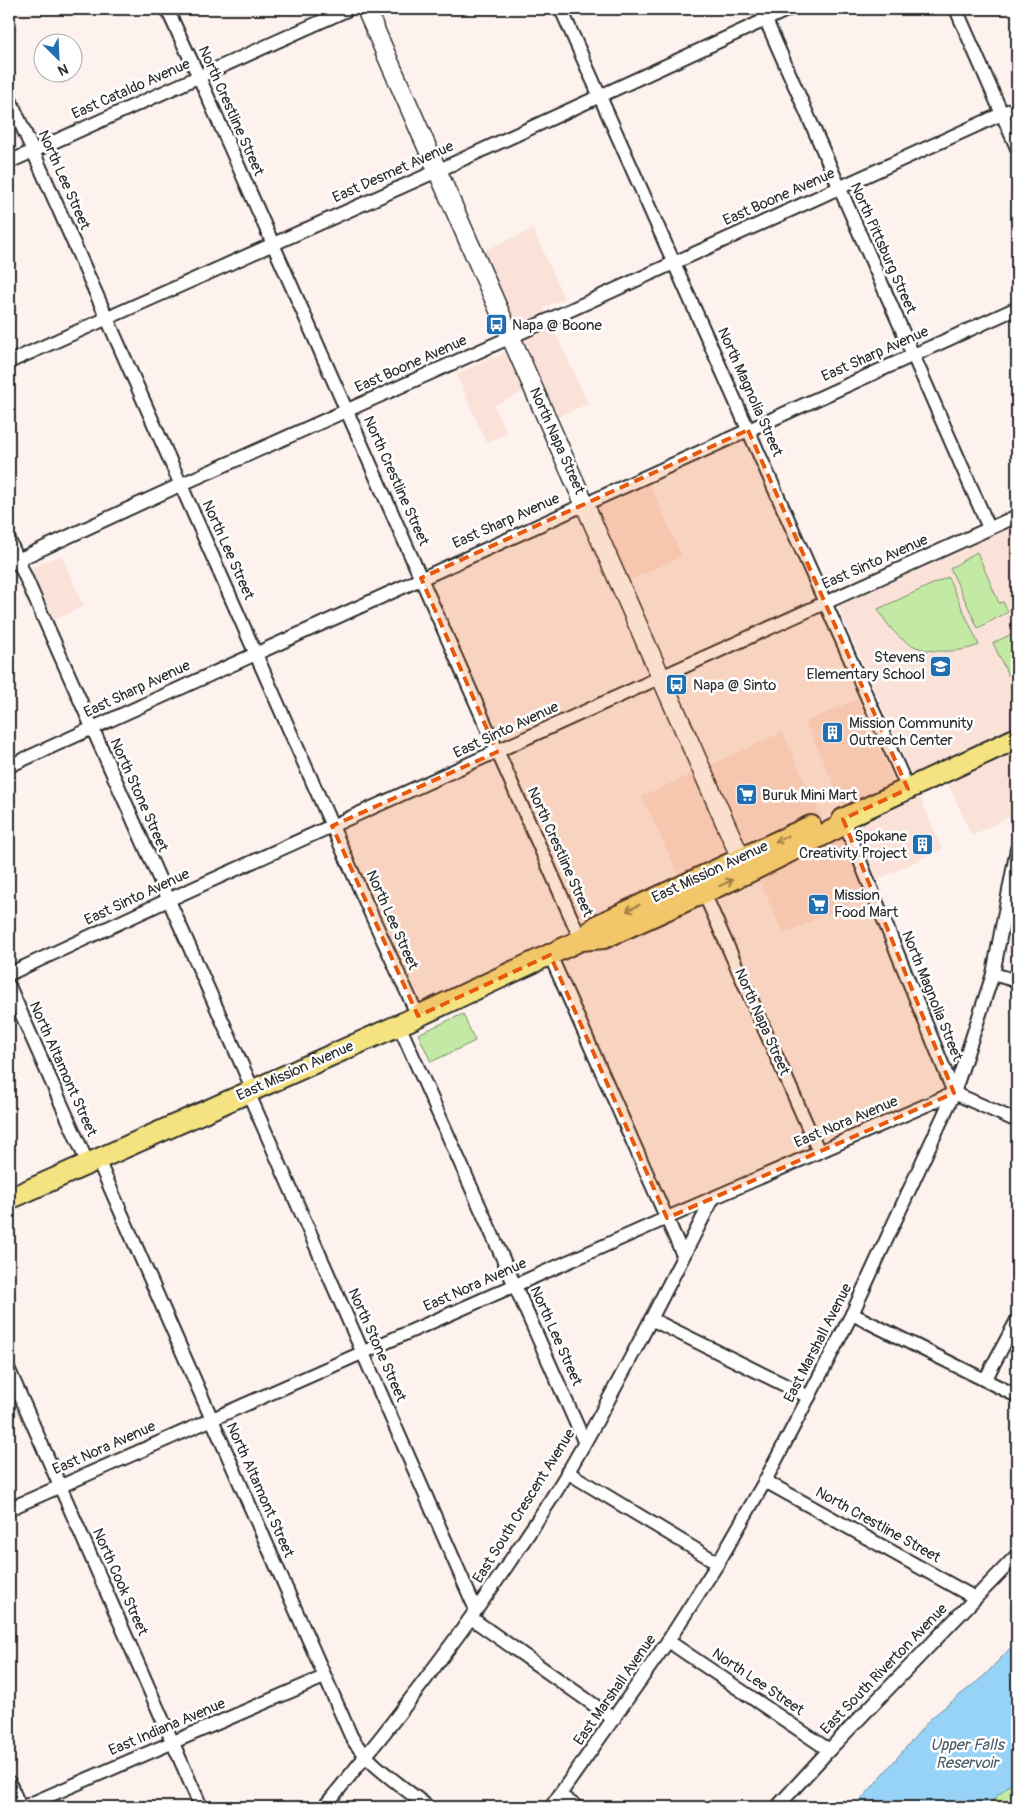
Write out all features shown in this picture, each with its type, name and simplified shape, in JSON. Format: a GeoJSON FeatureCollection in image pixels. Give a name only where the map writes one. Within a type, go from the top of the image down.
{"type":"FeatureCollection","features":[{"type":"Feature","properties":{"kind":"main road","name":"North Napa Street"},"geometry":{"type":"LineString","coordinates":[[366,9],[744,865]]}},
{"type":"Feature","properties":{"kind":"main road","name":"East Mission Avenue"},"geometry":{"type":"LineString","coordinates":[[581,940],[604,938],[704,892],[744,865],[834,816],[843,819],[1017,738]]}},
{"type":"Feature","properties":{"kind":"main road","name":"East Mission Avenue"},"geometry":{"type":"LineString","coordinates":[[9,1200],[550,955],[581,940],[598,925],[744,865]]}},
{"type":"Feature","properties":{"kind":"street","name":"North Crestline Street"},"geometry":{"type":"LineString","coordinates":[[167,9],[199,77],[581,940]]}},
{"type":"Feature","properties":{"kind":"street","name":"East Cataldo Avenue"},"geometry":{"type":"LineString","coordinates":[[9,162],[348,9]]}},
{"type":"Feature","properties":{"kind":"street","name":"North Magnolia Street"},"geometry":{"type":"LineString","coordinates":[[561,9],[908,789]]}},
{"type":"Feature","properties":{"kind":"street","name":"East Desmet Avenue"},"geometry":{"type":"LineString","coordinates":[[9,362],[438,171],[600,96],[763,14],[789,9]]}},
{"type":"Feature","properties":{"kind":"street"},"geometry":{"type":"LineString","coordinates":[[956,9],[1017,148]]}},
{"type":"Feature","properties":{"kind":"street","name":"North Pittsburg Street"},"geometry":{"type":"LineString","coordinates":[[763,14],[989,528]]}},
{"type":"Feature","properties":{"kind":"street","name":"North Lee Street"},"geometry":{"type":"LineString","coordinates":[[9,97],[180,485],[418,1016]]}},
{"type":"Feature","properties":{"kind":"street","name":"East Boone Avenue"},"geometry":{"type":"LineString","coordinates":[[13,562],[1017,107]]}},
{"type":"Feature","properties":{"kind":"street","name":"East Sharp Avenue"},"geometry":{"type":"LineString","coordinates":[[9,766],[1017,308]]}},
{"type":"Feature","properties":{"kind":"street","name":"East Sinto Avenue"},"geometry":{"type":"LineString","coordinates":[[9,974],[168,900],[1017,516]]}},
{"type":"Feature","properties":{"kind":"street","name":"North Stone Street"},"geometry":{"type":"LineString","coordinates":[[9,540],[13,562],[92,728],[168,900],[474,1614]]}},
{"type":"Feature","properties":{"kind":"street","name":"North Magnolia Street"},"geometry":{"type":"LineString","coordinates":[[843,819],[954,1093]]}},
{"type":"Feature","properties":{"kind":"street","name":"East Marshall Avenue"},"geometry":{"type":"LineString","coordinates":[[552,1807],[668,1641],[718,1563],[765,1481],[852,1314],[954,1093],[993,974],[1017,849]]}},
{"type":"Feature","properties":{"kind":"street","name":"North Napa Street"},"geometry":{"type":"LineString","coordinates":[[704,892],[819,1152]]}},
{"type":"Feature","properties":{"kind":"street"},"geometry":{"type":"LineString","coordinates":[[550,955],[684,1255]]}},
{"type":"Feature","properties":{"kind":"street"},"geometry":{"type":"LineString","coordinates":[[993,974],[1017,981]]}},
{"type":"Feature","properties":{"kind":"street","name":"North Altamont Street"},"geometry":{"type":"LineString","coordinates":[[9,986],[93,1162],[211,1418],[324,1677],[354,1741],[366,1757],[428,1807]]}},
{"type":"Feature","properties":{"kind":"street","name":"North Lee Street"},"geometry":{"type":"LineString","coordinates":[[399,1024],[584,1441]]}},
{"type":"Feature","properties":{"kind":"street"},"geometry":{"type":"LineString","coordinates":[[954,1093],[1017,1121]]}},
{"type":"Feature","properties":{"kind":"street","name":"East Nora Avenue"},"geometry":{"type":"LineString","coordinates":[[9,1509],[211,1418],[954,1093]]}},
{"type":"Feature","properties":{"kind":"street","name":"East South Crescent Avenue"},"geometry":{"type":"LineString","coordinates":[[324,1807],[426,1681],[519,1548],[568,1472],[651,1319],[713,1198]]}},
{"type":"Feature","properties":{"kind":"street"},"geometry":{"type":"LineString","coordinates":[[852,1314],[1017,1396]]}},
{"type":"Feature","properties":{"kind":"street"},"geometry":{"type":"LineString","coordinates":[[651,1319],[809,1397]]}},
{"type":"Feature","properties":{"kind":"street"},"geometry":{"type":"LineString","coordinates":[[985,1380],[1017,1320]]}},
{"type":"Feature","properties":{"kind":"street","name":"North Cook Street"},"geometry":{"type":"LineString","coordinates":[[9,1370],[201,1807]]}},
{"type":"Feature","properties":{"kind":"street"},"geometry":{"type":"LineString","coordinates":[[568,1472],[718,1563]]}},
{"type":"Feature","properties":{"kind":"street","name":"North Crestline Street"},"geometry":{"type":"LineString","coordinates":[[765,1481],[975,1598]]}},
{"type":"Feature","properties":{"kind":"street","name":"East South Riverton Avenue"},"geometry":{"type":"LineString","coordinates":[[777,1807],[829,1750],[1017,1555]]}},
{"type":"Feature","properties":{"kind":"street"},"geometry":{"type":"LineString","coordinates":[[474,1614],[614,1720]]}},
{"type":"Feature","properties":{"kind":"street","name":"North Lee Street"},"geometry":{"type":"LineString","coordinates":[[668,1641],[829,1750]]}},
{"type":"Feature","properties":{"kind":"street","name":"East Indiana Avenue"},"geometry":{"type":"LineString","coordinates":[[22,1807],[324,1677]]}},
{"type":"Feature","properties":{"kind":"street"},"geometry":{"type":"LineString","coordinates":[[9,1782],[22,1807]]}},
{"type":"Feature","properties":{"kind":"street"},"geometry":{"type":"LineString","coordinates":[[561,1796],[576,1807]]}},
{"type":"Feature","properties":{"kind":"highlighted area"},"geometry":{"type":"Polygon","coordinates":[[[748,430],[908,789],[843,819],[954,1093],[667,1218],[550,955],[418,1016],[332,826],[497,752],[421,578],[748,430]]]}},
{"type":"Feature","properties":{"kind":"shaded area"},"geometry":{"type":"Polygon","coordinates":[[[533,229],[564,298],[544,308],[588,404],[555,418],[483,251],[533,229]]]}},
{"type":"Feature","properties":{"kind":"shaded area"},"geometry":{"type":"Polygon","coordinates":[[[509,351],[527,391],[494,405],[507,433],[486,442],[456,374],[509,351]]]}},
{"type":"Feature","properties":{"kind":"shaded area"},"geometry":{"type":"Polygon","coordinates":[[[648,481],[682,556],[627,581],[593,507],[648,481]]]}},
{"type":"Feature","properties":{"kind":"shaded area","name":"Stevens Elementary School"},"geometry":{"type":"Polygon","coordinates":[[[1017,525],[1017,727],[912,776],[838,606],[1017,525]]]}},
{"type":"Feature","properties":{"kind":"shaded area"},"geometry":{"type":"Polygon","coordinates":[[[61,555],[84,606],[54,620],[31,568],[61,555]]]}},
{"type":"Feature","properties":{"kind":"shaded area"},"geometry":{"type":"Polygon","coordinates":[[[857,699],[892,777],[892,782],[891,785],[844,806],[805,722],[857,699]]]}},
{"type":"Feature","properties":{"kind":"shaded area"},"geometry":{"type":"Polygon","coordinates":[[[782,732],[821,816],[760,841],[750,842],[741,835],[711,766],[782,732]]]}},
{"type":"Feature","properties":{"kind":"shaded area"},"geometry":{"type":"Polygon","coordinates":[[[1017,749],[1017,796],[1014,814],[972,836],[947,782],[1017,749]]]}},
{"type":"Feature","properties":{"kind":"shaded area"},"geometry":{"type":"Polygon","coordinates":[[[692,774],[725,850],[719,860],[680,879],[642,796],[692,774]]]}},
{"type":"Feature","properties":{"kind":"shaded area"},"geometry":{"type":"Polygon","coordinates":[[[919,795],[942,849],[875,881],[857,835],[857,829],[862,822],[919,795]]]}},
{"type":"Feature","properties":{"kind":"shaded area"},"geometry":{"type":"Polygon","coordinates":[[[839,837],[845,843],[866,896],[783,934],[757,875],[839,837]]]}},
{"type":"Feature","properties":{"kind":"green space"},"geometry":{"type":"Polygon","coordinates":[[[977,552],[999,603],[1003,602],[1008,612],[978,628],[950,568],[977,552]]]}},
{"type":"Feature","properties":{"kind":"green space"},"geometry":{"type":"Polygon","coordinates":[[[948,577],[979,645],[960,650],[936,651],[906,642],[884,620],[878,609],[948,577]]]}},
{"type":"Feature","properties":{"kind":"green space"},"geometry":{"type":"Polygon","coordinates":[[[1014,633],[1017,639],[1017,670],[1008,675],[993,643],[1014,633]]]}},
{"type":"Feature","properties":{"kind":"green space"},"geometry":{"type":"Polygon","coordinates":[[[463,1014],[475,1041],[431,1062],[418,1034],[463,1014]]]}},
{"type":"Feature","properties":{"kind":"green space"},"geometry":{"type":"Polygon","coordinates":[[[1017,1778],[1017,1807],[985,1807],[1017,1778]]]}},
{"type":"Feature","properties":{"kind":"water","name":"Upper Falls Reservoir"},"geometry":{"type":"Polygon","coordinates":[[[1017,1641],[1017,1778],[985,1807],[855,1807],[931,1718],[984,1676],[1017,1641]]]}},
{"type":"Feature","properties":{"kind":"place","name":"Napa @ Boone"},"geometry":{"type":"Point","coordinates":[496,325]}},
{"type":"Feature","properties":{"kind":"place","name":"Stevens Elementary School"},"geometry":{"type":"Point","coordinates":[941,666]}},
{"type":"Feature","properties":{"kind":"place","name":"Napa @ Sinto"},"geometry":{"type":"Point","coordinates":[677,685]}},
{"type":"Feature","properties":{"kind":"place","name":"Mission Community Outreach Center"},"geometry":{"type":"Point","coordinates":[833,732]}},
{"type":"Feature","properties":{"kind":"place","name":"Buruk Mini Mart"},"geometry":{"type":"Point","coordinates":[746,795]}},
{"type":"Feature","properties":{"kind":"place","name":"Spokane Creativity Project"},"geometry":{"type":"Point","coordinates":[923,845]}},
{"type":"Feature","properties":{"kind":"place","name":"Mission Food Mart"},"geometry":{"type":"Point","coordinates":[818,904]}}]}
